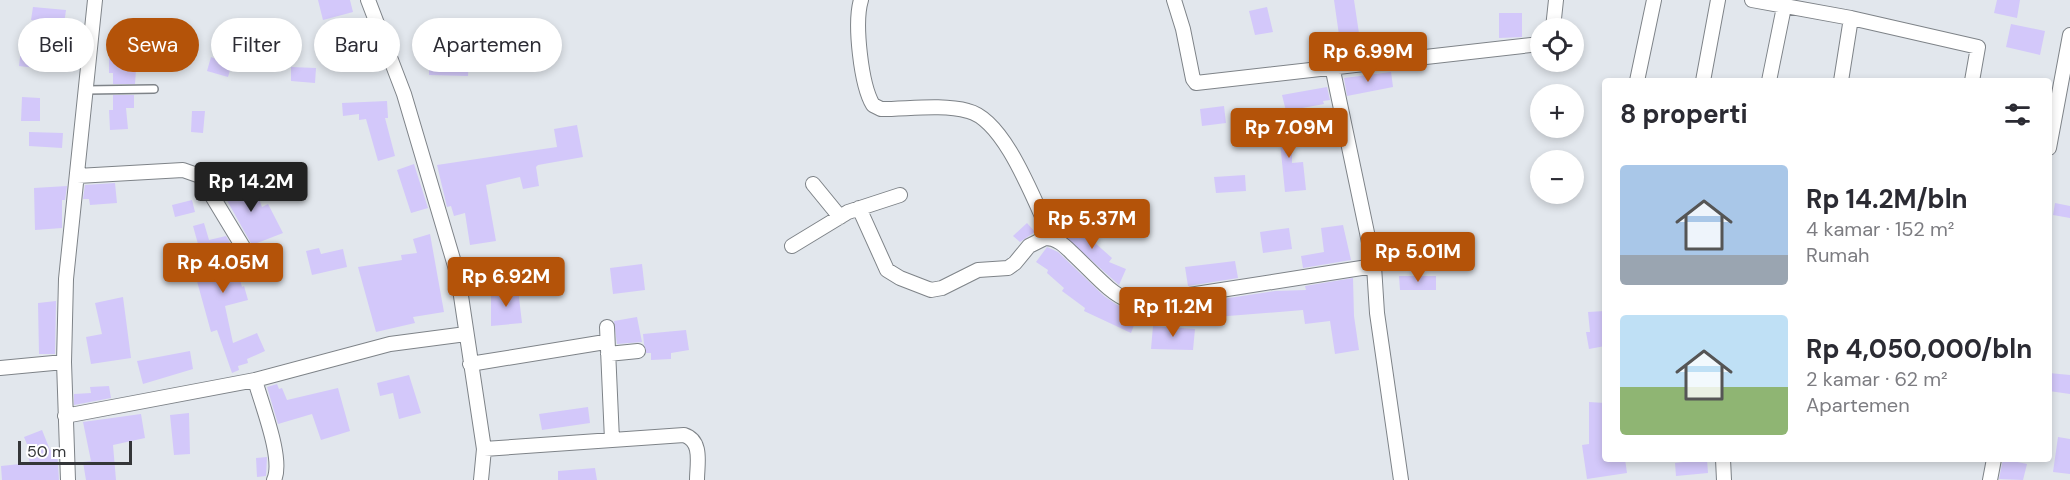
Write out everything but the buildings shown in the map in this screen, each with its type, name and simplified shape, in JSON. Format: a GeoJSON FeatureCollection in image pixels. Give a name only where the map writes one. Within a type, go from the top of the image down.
{"type":"FeatureCollection","features":[{"type":"Feature","properties":{"kind":"street"},"geometry":{"type":"LineString","coordinates":[[68,480],[64,362],[66,279],[95,0]]}},
{"type":"Feature","properties":{"kind":"street"},"geometry":{"type":"LineString","coordinates":[[368,0],[404,94],[458,276],[484,449],[481,480]]}},
{"type":"Feature","properties":{"kind":"street"},"geometry":{"type":"LineString","coordinates":[[861,0],[856,24],[867,93],[873,105],[881,109],[954,109],[968,111],[984,119],[999,135],[1010,153],[1052,238],[1119,295],[1139,304],[1159,305],[1183,296],[1374,266]]}},
{"type":"Feature","properties":{"kind":"street"},"geometry":{"type":"LineString","coordinates":[[1174,0],[1183,29],[1192,79],[1196,83],[1530,45]]}},
{"type":"Feature","properties":{"kind":"street"},"geometry":{"type":"LineString","coordinates":[[1554,18],[1556,0]]}},
{"type":"Feature","properties":{"kind":"street"},"geometry":{"type":"LineString","coordinates":[[1638,78],[1654,0]]}},
{"type":"Feature","properties":{"kind":"street"},"geometry":{"type":"LineString","coordinates":[[1704,78],[1718,0]]}},
{"type":"Feature","properties":{"kind":"street"},"geometry":{"type":"LineString","coordinates":[[1752,0],[1851,18],[1978,47],[1973,78]]}},
{"type":"Feature","properties":{"kind":"street"},"geometry":{"type":"LineString","coordinates":[[1770,78],[1784,7]]}},
{"type":"Feature","properties":{"kind":"street"},"geometry":{"type":"LineString","coordinates":[[1841,78],[1851,18]]}},
{"type":"Feature","properties":{"kind":"street"},"geometry":{"type":"LineString","coordinates":[[2052,122],[2070,35]]}},
{"type":"Feature","properties":{"kind":"street"},"geometry":{"type":"LineString","coordinates":[[1332,66],[1374,266],[1377,313],[1401,480]]}},
{"type":"Feature","properties":{"kind":"street"},"geometry":{"type":"LineString","coordinates":[[77,176],[183,170],[192,172],[200,177],[243,247]]}},
{"type":"Feature","properties":{"kind":"street"},"geometry":{"type":"LineString","coordinates":[[813,184],[840,217]]}},
{"type":"Feature","properties":{"kind":"street"},"geometry":{"type":"LineString","coordinates":[[792,246],[859,208],[900,195]]}},
{"type":"Feature","properties":{"kind":"street"},"geometry":{"type":"LineString","coordinates":[[859,208],[887,270],[900,278],[931,290],[942,288],[978,270],[1008,268],[1036,241],[1052,238]]}},
{"type":"Feature","properties":{"kind":"street"},"geometry":{"type":"LineString","coordinates":[[607,327],[603,348],[612,440]]}},
{"type":"Feature","properties":{"kind":"street"},"geometry":{"type":"LineString","coordinates":[[65,416],[255,380],[390,344],[466,334]]}},
{"type":"Feature","properties":{"kind":"street"},"geometry":{"type":"LineString","coordinates":[[470,364],[603,348],[638,351]]}},
{"type":"Feature","properties":{"kind":"street"},"geometry":{"type":"LineString","coordinates":[[0,368],[64,362]]}},
{"type":"Feature","properties":{"kind":"street"},"geometry":{"type":"LineString","coordinates":[[255,380],[274,450],[277,470],[274,480]]}},
{"type":"Feature","properties":{"kind":"street"},"geometry":{"type":"LineString","coordinates":[[484,449],[684,435],[692,437],[697,444],[697,480]]}},
{"type":"Feature","properties":{"kind":"street"},"geometry":{"type":"LineString","coordinates":[[1723,462],[1724,480]]}},
{"type":"Feature","properties":{"kind":"street"},"geometry":{"type":"LineString","coordinates":[[1990,480],[1993,462]]}},
{"type":"Feature","properties":{"kind":"lane"},"geometry":{"type":"LineString","coordinates":[[86,90],[154,89]]}}]}
